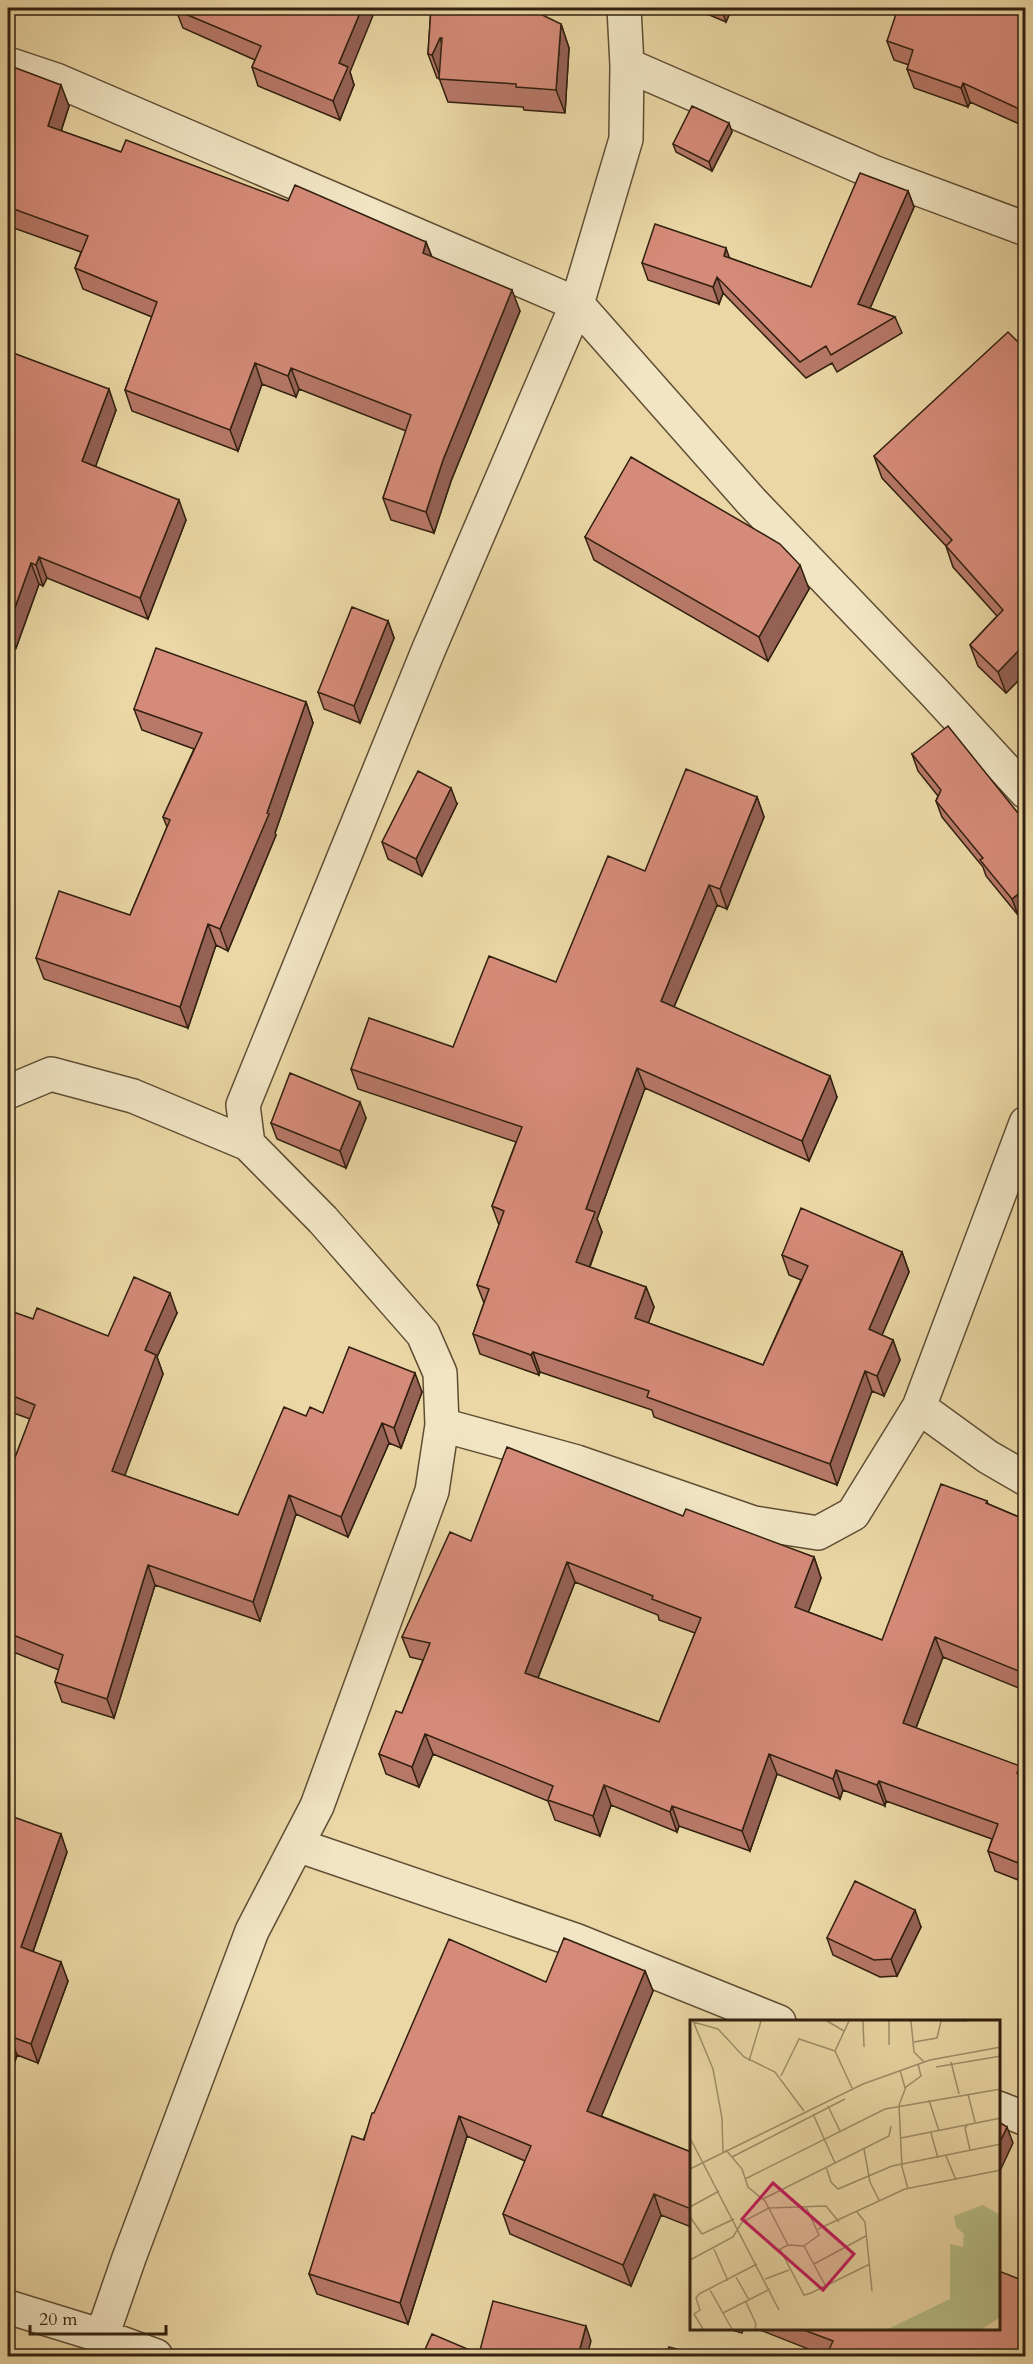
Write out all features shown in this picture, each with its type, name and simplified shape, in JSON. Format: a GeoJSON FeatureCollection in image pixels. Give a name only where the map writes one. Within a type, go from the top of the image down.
{"type":"FeatureCollection","features":[{"type":"Feature","properties":{"kind":"street"},"geometry":{"type":"LineString","coordinates":[[248,1144],[243,1104],[428,651],[577,304],[626,139],[627,65],[624,8]]}},
{"type":"Feature","properties":{"kind":"street"},"geometry":{"type":"LineString","coordinates":[[8,64],[57,80],[577,304],[750,500],[1026,792]]}},
{"type":"Feature","properties":{"kind":"street"},"geometry":{"type":"LineString","coordinates":[[627,65],[873,172],[1026,229]]}},
{"type":"Feature","properties":{"kind":"street"},"geometry":{"type":"LineString","coordinates":[[8,1092],[9,1089],[51,1074],[133,1096],[248,1144],[323,1220],[423,1334],[440,1373],[442,1425],[432,1491],[317,1806],[252,1931],[102,2336]]}},
{"type":"Feature","properties":{"kind":"street"},"geometry":{"type":"LineString","coordinates":[[442,1425],[577,1462],[754,1523],[818,1533],[853,1514],[919,1407],[1026,1123]]}},
{"type":"Feature","properties":{"kind":"street"},"geometry":{"type":"LineString","coordinates":[[919,1407],[988,1457],[1026,1479]]}},
{"type":"Feature","properties":{"kind":"street"},"geometry":{"type":"LineString","coordinates":[[297,1845],[575,1940],[774,2020]]}},
{"type":"Feature","properties":{"kind":"street"},"geometry":{"type":"LineString","coordinates":[[1000,2108],[1026,2119]]}},
{"type":"Feature","properties":{"kind":"street"},"geometry":{"type":"LineString","coordinates":[[8,2307],[102,2336],[156,2356]]}},
{"type":"Feature","properties":{"kind":"building"},"geometry":{"type":"Polygon","coordinates":[[[177,8],[362,8],[339,63],[348,67],[333,101],[252,67],[261,46],[176,10],[177,8]]]}},
{"type":"Feature","properties":{"kind":"building"},"geometry":{"type":"Polygon","coordinates":[[[431,8],[528,8],[561,24],[556,90],[516,87],[516,84],[439,79],[442,38],[432,55],[428,54],[431,8]]]}},
{"type":"Feature","properties":{"kind":"building"},"geometry":{"type":"Polygon","coordinates":[[[898,8],[1026,8],[1026,112],[963,83],[961,88],[907,69],[913,50],[887,41],[898,8]]]}},
{"type":"Feature","properties":{"kind":"building"},"geometry":{"type":"Polygon","coordinates":[[[8,65],[61,85],[48,126],[121,152],[126,140],[288,201],[295,185],[426,242],[423,253],[512,290],[443,460],[426,512],[383,498],[411,415],[291,368],[288,376],[255,363],[230,430],[125,390],[157,302],[75,268],[88,236],[8,207],[8,65]]]}},
{"type":"Feature","properties":{"kind":"building"},"geometry":{"type":"Polygon","coordinates":[[[692,106],[729,123],[709,162],[673,144],[692,106]]]}},
{"type":"Feature","properties":{"kind":"building"},"geometry":{"type":"Polygon","coordinates":[[[860,173],[908,191],[858,304],[895,317],[831,355],[826,346],[800,362],[717,277],[713,287],[642,263],[655,224],[726,248],[724,256],[811,287],[860,173]]]}},
{"type":"Feature","properties":{"kind":"building"},"geometry":{"type":"Polygon","coordinates":[[[1008,332],[1026,350],[1026,651],[1021,648],[998,672],[970,645],[1003,610],[946,546],[952,540],[874,456],[1008,332]]]}},
{"type":"Feature","properties":{"kind":"building"},"geometry":{"type":"Polygon","coordinates":[[[8,351],[109,389],[82,461],[179,500],[140,598],[39,557],[36,565],[31,563],[8,627],[8,422],[11,413],[8,412],[8,351]]]}},
{"type":"Feature","properties":{"kind":"building"},"geometry":{"type":"Polygon","coordinates":[[[631,457],[780,544],[800,565],[759,637],[585,537],[631,457]]]}},
{"type":"Feature","properties":{"kind":"building"},"geometry":{"type":"Polygon","coordinates":[[[352,607],[388,621],[354,706],[318,692],[352,607]]]}},
{"type":"Feature","properties":{"kind":"building"},"geometry":{"type":"Polygon","coordinates":[[[156,648],[306,702],[267,813],[269,814],[220,929],[208,924],[180,1007],[36,958],[59,891],[130,915],[170,820],[163,817],[202,733],[134,709],[156,648]]]}},
{"type":"Feature","properties":{"kind":"building"},"geometry":{"type":"Polygon","coordinates":[[[948,726],[1026,823],[1026,888],[1012,899],[980,860],[983,858],[936,801],[941,790],[912,754],[948,726]]]}},
{"type":"Feature","properties":{"kind":"building"},"geometry":{"type":"Polygon","coordinates":[[[686,769],[757,797],[720,889],[709,885],[661,1001],[830,1076],[802,1141],[637,1068],[586,1209],[595,1212],[576,1262],[646,1287],[635,1318],[763,1365],[808,1266],[782,1255],[801,1208],[902,1252],[869,1329],[893,1340],[877,1376],[865,1371],[830,1464],[647,1397],[649,1391],[533,1352],[531,1355],[473,1334],[489,1289],[477,1285],[504,1211],[492,1206],[522,1127],[351,1069],[369,1018],[453,1047],[489,956],[556,982],[608,856],[645,871],[686,769]]]}},
{"type":"Feature","properties":{"kind":"building"},"geometry":{"type":"Polygon","coordinates":[[[418,771],[451,788],[416,859],[382,842],[418,771]]]}},
{"type":"Feature","properties":{"kind":"building"},"geometry":{"type":"Polygon","coordinates":[[[290,1073],[360,1102],[340,1151],[271,1123],[290,1073]]]}},
{"type":"Feature","properties":{"kind":"building"},"geometry":{"type":"Polygon","coordinates":[[[134,1277],[170,1293],[145,1350],[156,1355],[112,1471],[238,1515],[284,1407],[306,1416],[310,1407],[323,1413],[349,1347],[415,1373],[394,1428],[382,1423],[341,1517],[289,1495],[253,1602],[148,1565],[107,1699],[55,1682],[63,1655],[8,1633],[8,1476],[35,1405],[8,1394],[8,1310],[33,1319],[37,1308],[108,1336],[134,1277]]]}},
{"type":"Feature","properties":{"kind":"building"},"geometry":{"type":"Polygon","coordinates":[[[507,1447],[683,1516],[686,1509],[814,1557],[795,1607],[882,1640],[941,1484],[987,1501],[986,1503],[1026,1520],[1026,1674],[935,1637],[903,1723],[1020,1766],[1017,1773],[1026,1776],[1026,1866],[988,1851],[998,1824],[879,1781],[877,1785],[836,1770],[833,1779],[769,1754],[742,1831],[672,1806],[670,1812],[604,1785],[593,1816],[548,1800],[553,1786],[425,1734],[412,1767],[379,1754],[396,1711],[402,1713],[430,1643],[402,1637],[450,1532],[471,1541],[507,1447]],[[567,1562],[525,1673],[659,1722],[701,1618],[652,1599],[653,1596],[567,1562]]]}},
{"type":"Feature","properties":{"kind":"building"},"geometry":{"type":"Polygon","coordinates":[[[8,1815],[61,1834],[21,1947],[61,1962],[31,2044],[10,2036],[8,2044],[8,1815]]]}},
{"type":"Feature","properties":{"kind":"building"},"geometry":{"type":"Polygon","coordinates":[[[855,1881],[915,1910],[891,1959],[874,1960],[827,1938],[855,1881]]]}},
{"type":"Feature","properties":{"kind":"building"},"geometry":{"type":"Polygon","coordinates":[[[564,1938],[645,1971],[587,2111],[690,2152],[690,2209],[654,2194],[623,2265],[503,2214],[531,2146],[459,2116],[400,2303],[309,2274],[352,2136],[364,2140],[372,2113],[374,2113],[449,1939],[546,1982],[564,1938]]]}},
{"type":"Feature","properties":{"kind":"building"},"geometry":{"type":"Polygon","coordinates":[[[1000,2123],[1007,2127],[1000,2142],[1000,2123]]]}},
{"type":"Feature","properties":{"kind":"building"},"geometry":{"type":"Polygon","coordinates":[[[1026,2260],[1026,2356],[826,2356],[833,2341],[807,2331],[1000,2331],[1000,2271],[1019,2279],[1026,2260]]]}},
{"type":"Feature","properties":{"kind":"building"},"geometry":{"type":"Polygon","coordinates":[[[493,2301],[586,2326],[578,2356],[422,2356],[432,2334],[479,2354],[493,2301]]]}},
{"type":"Feature","properties":{"kind":"building"},"geometry":{"type":"Polygon","coordinates":[[[669,2347],[703,2356],[665,2356],[669,2347]]]}}]}
